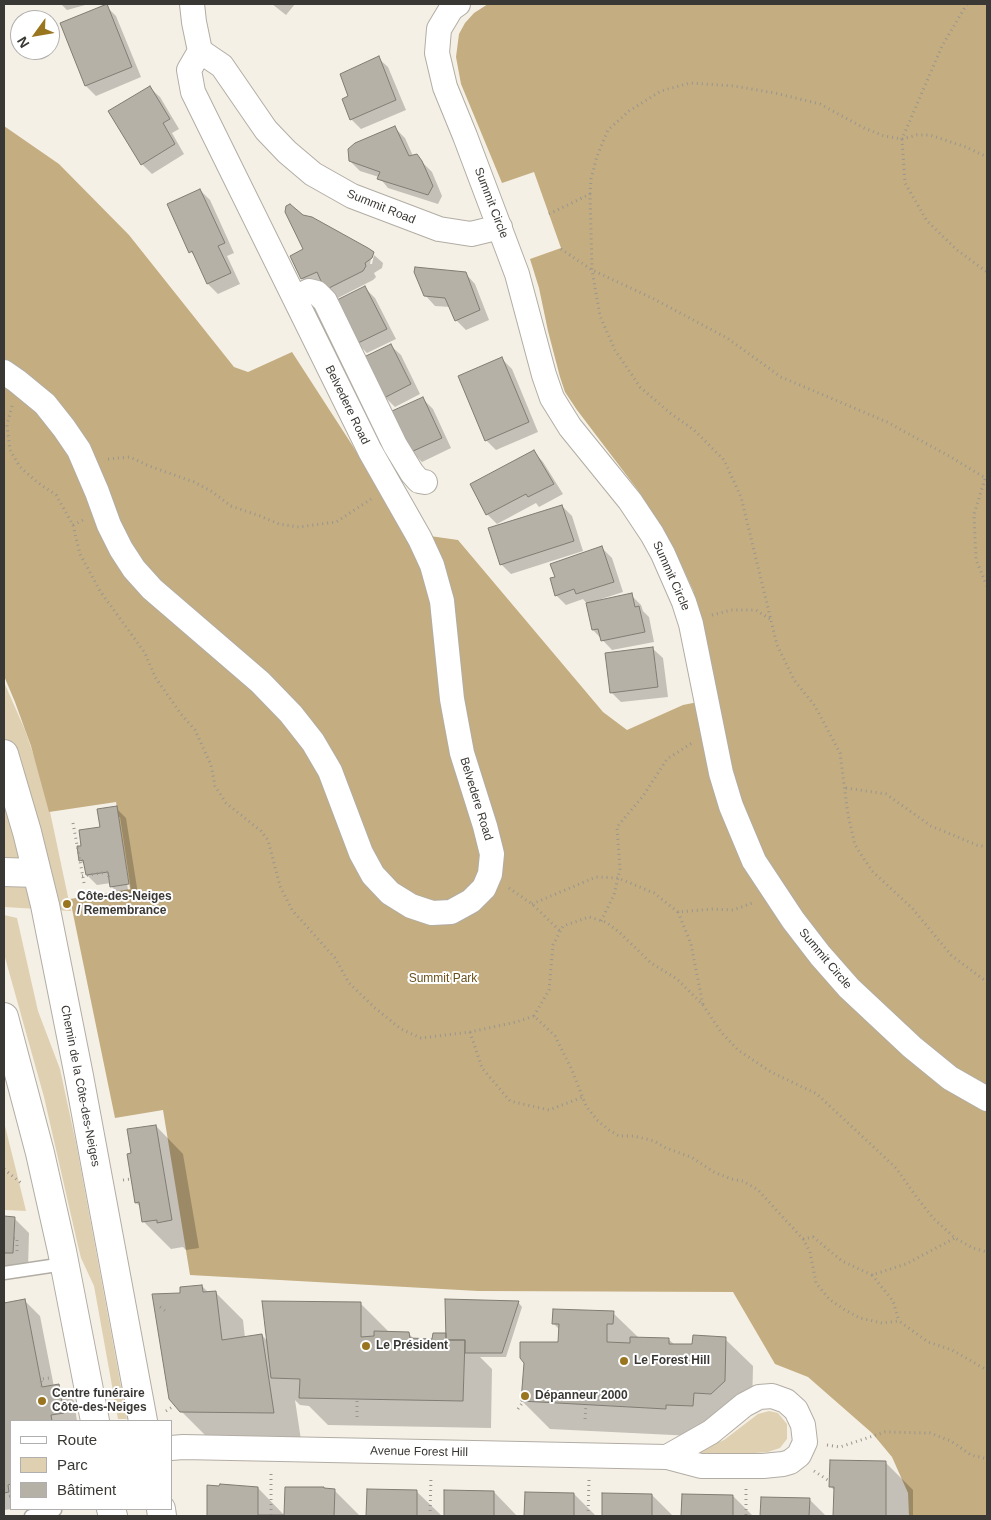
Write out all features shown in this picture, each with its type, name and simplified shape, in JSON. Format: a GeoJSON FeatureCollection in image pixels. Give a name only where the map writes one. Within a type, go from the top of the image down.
{"type":"FeatureCollection","features":[{"type":"Feature","properties":{"kind":"main road","name":"Chemin de la Côte-des-Neiges"},"geometry":{"type":"LineString","coordinates":[[4,754],[27,832],[45,905],[74,1050],[154,1417]]}},
{"type":"Feature","properties":{"kind":"main road"},"geometry":{"type":"LineString","coordinates":[[4,872],[37,873]]}},
{"type":"Feature","properties":{"kind":"main road"},"geometry":{"type":"LineString","coordinates":[[4,1017],[32,1118],[64,1264],[95,1420]]}},
{"type":"Feature","properties":{"kind":"street"},"geometry":{"type":"LineString","coordinates":[[192,4],[200,51]]}},
{"type":"Feature","properties":{"kind":"street","name":"Summit Circle"},"geometry":{"type":"LineString","coordinates":[[458,4],[451,9],[439,29],[437,53],[445,87],[517,274],[544,375],[552,398],[570,427],[630,501],[652,534],[684,602],[691,624],[712,737],[721,773],[741,831],[754,861],[775,895],[820,955],[849,988],[912,1047],[950,1078],[987,1099]]}},
{"type":"Feature","properties":{"kind":"street","name":"Summit Road"},"geometry":{"type":"LineString","coordinates":[[200,51],[222,66],[266,130],[287,152],[314,174],[352,196],[438,229],[471,234],[500,227]]}},
{"type":"Feature","properties":{"kind":"street","name":"Belvedere Road"},"geometry":{"type":"LineString","coordinates":[[10,376],[45,404],[79,450],[109,525],[134,569],[152,589],[260,682],[291,714],[313,742],[330,771],[361,853],[373,875],[390,893],[411,906],[432,913],[451,912],[471,902],[484,888],[490,874],[492,854],[462,753],[454,715],[442,601],[432,564],[420,539],[370,451],[193,92],[189,70],[200,51]]}},
{"type":"Feature","properties":{"kind":"street"},"geometry":{"type":"LineString","coordinates":[[295,298],[308,292],[317,293],[324,301],[395,445],[412,473],[419,481],[425,482]]}},
{"type":"Feature","properties":{"kind":"street","name":"Avenue Forest Hill"},"geometry":{"type":"LineString","coordinates":[[172,1448],[667,1457],[701,1466],[784,1464],[795,1458],[802,1449],[804,1442],[803,1425],[796,1410],[786,1401],[772,1396],[759,1397],[744,1405],[711,1432],[667,1457]]}},
{"type":"Feature","properties":{"kind":"lane"},"geometry":{"type":"LineString","coordinates":[[4,1272],[64,1264]]}},
{"type":"Feature","properties":{"kind":"lane"},"geometry":{"type":"LineString","coordinates":[[31,1516],[57,1512]]}},
{"type":"Feature","properties":{"kind":"path"},"geometry":{"type":"LineString","coordinates":[[967,4],[942,46],[902,139],[905,183],[926,220],[957,250],[987,272]]}},
{"type":"Feature","properties":{"kind":"path"},"geometry":{"type":"LineString","coordinates":[[987,157],[966,147],[930,135],[917,135],[902,139],[884,136],[864,128],[820,104],[806,100],[734,86],[690,83],[661,91],[629,111],[608,130],[597,156],[591,179],[590,194],[592,270],[600,316],[615,350],[640,387],[670,413],[694,430],[724,460],[741,496],[777,645],[794,680],[816,706],[840,753],[848,815],[855,845],[872,871],[912,908],[951,955],[987,982]]}},
{"type":"Feature","properties":{"kind":"path"},"geometry":{"type":"LineString","coordinates":[[549,214],[590,194]]}},
{"type":"Feature","properties":{"kind":"path"},"geometry":{"type":"LineString","coordinates":[[561,249],[592,270],[654,299],[727,338],[781,377],[886,422],[949,456],[986,479],[974,514],[976,560],[987,586]]}},
{"type":"Feature","properties":{"kind":"path"},"geometry":{"type":"LineString","coordinates":[[10,376],[7,426],[10,450],[20,467],[56,495],[73,525],[80,554],[100,590],[145,653],[155,677],[181,714],[195,730],[211,764],[215,786],[226,803],[261,831],[268,840],[280,886],[292,910],[334,958],[349,982],[375,1008],[401,1029],[421,1038],[470,1032],[534,1016],[549,990],[553,945],[563,926],[589,917],[606,922],[619,932],[651,964],[677,979],[702,1005],[721,1032],[738,1050],[771,1072],[818,1094],[896,1168],[933,1218],[955,1238],[974,1248],[987,1252]]}},
{"type":"Feature","properties":{"kind":"path"},"geometry":{"type":"LineString","coordinates":[[87,468],[111,458],[130,457],[194,482],[212,491],[231,506],[279,524],[299,527],[336,522],[390,486]]}},
{"type":"Feature","properties":{"kind":"path"},"geometry":{"type":"LineString","coordinates":[[691,624],[704,617],[731,610],[756,610],[771,619]]}},
{"type":"Feature","properties":{"kind":"path"},"geometry":{"type":"LineString","coordinates":[[601,921],[614,896],[620,870],[617,827],[643,796],[667,759],[691,743],[712,737]]}},
{"type":"Feature","properties":{"kind":"path"},"geometry":{"type":"LineString","coordinates":[[846,788],[886,794],[930,826],[977,845],[987,846]]}},
{"type":"Feature","properties":{"kind":"path"},"geometry":{"type":"LineString","coordinates":[[73,823],[84,883]]}},
{"type":"Feature","properties":{"kind":"path"},"geometry":{"type":"LineString","coordinates":[[82,876],[108,872],[109,878]]}},
{"type":"Feature","properties":{"kind":"path"},"geometry":{"type":"LineString","coordinates":[[490,874],[532,904],[560,931]]}},
{"type":"Feature","properties":{"kind":"path"},"geometry":{"type":"LineString","coordinates":[[532,904],[596,877],[618,878],[654,893],[678,912],[691,944],[702,1005]]}},
{"type":"Feature","properties":{"kind":"path"},"geometry":{"type":"LineString","coordinates":[[678,912],[733,910],[775,895]]}},
{"type":"Feature","properties":{"kind":"path"},"geometry":{"type":"LineString","coordinates":[[534,1016],[555,1036],[572,1070],[586,1106],[597,1120],[609,1130],[619,1136],[634,1136],[654,1141],[666,1148],[692,1157],[714,1172],[731,1179],[743,1181],[758,1190],[803,1239],[810,1252],[816,1283],[829,1299],[860,1318],[882,1323],[899,1322],[928,1342],[952,1350],[987,1370]]}},
{"type":"Feature","properties":{"kind":"path"},"geometry":{"type":"LineString","coordinates":[[470,1032],[482,1068],[510,1101],[550,1110],[583,1097]]}},
{"type":"Feature","properties":{"kind":"path"},"geometry":{"type":"LineString","coordinates":[[4,1169],[25,1185]]}},
{"type":"Feature","properties":{"kind":"path"},"geometry":{"type":"LineString","coordinates":[[122,1180],[131,1179]]}},
{"type":"Feature","properties":{"kind":"path"},"geometry":{"type":"LineString","coordinates":[[803,1239],[814,1237],[842,1261],[872,1275],[893,1301],[899,1322]]}},
{"type":"Feature","properties":{"kind":"path"},"geometry":{"type":"LineString","coordinates":[[14,1238],[17,1238],[16,1255]]}},
{"type":"Feature","properties":{"kind":"path"},"geometry":{"type":"LineString","coordinates":[[872,1275],[906,1264],[955,1238]]}},
{"type":"Feature","properties":{"kind":"path"},"geometry":{"type":"LineString","coordinates":[[160,1308],[167,1312]]}},
{"type":"Feature","properties":{"kind":"path"},"geometry":{"type":"LineString","coordinates":[[42,1388],[41,1379],[49,1378]]}},
{"type":"Feature","properties":{"kind":"path"},"geometry":{"type":"LineString","coordinates":[[357,1399],[357,1417]]}},
{"type":"Feature","properties":{"kind":"path"},"geometry":{"type":"LineString","coordinates":[[518,1409],[523,1402]]}},
{"type":"Feature","properties":{"kind":"path"},"geometry":{"type":"LineString","coordinates":[[585,1419],[586,1405]]}},
{"type":"Feature","properties":{"kind":"path"},"geometry":{"type":"LineString","coordinates":[[154,1417],[174,1406]]}},
{"type":"Feature","properties":{"kind":"path"},"geometry":{"type":"LineString","coordinates":[[822,1444],[840,1447],[885,1432],[930,1433],[951,1441],[971,1455],[987,1459]]}},
{"type":"Feature","properties":{"kind":"path"},"geometry":{"type":"LineString","coordinates":[[813,1471],[829,1481]]}},
{"type":"Feature","properties":{"kind":"path"},"geometry":{"type":"LineString","coordinates":[[271,1473],[271,1515]]}},
{"type":"Feature","properties":{"kind":"path"},"geometry":{"type":"LineString","coordinates":[[430,1516],[432,1476]]}},
{"type":"Feature","properties":{"kind":"path"},"geometry":{"type":"LineString","coordinates":[[588,1516],[589,1480]]}},
{"type":"Feature","properties":{"kind":"path"},"geometry":{"type":"LineString","coordinates":[[746,1483],[746,1516]]}},
{"type":"Feature","properties":{"kind":"green space","name":"Summit Park"},"geometry":{"type":"Polygon","coordinates":[[[488,4],[987,4],[987,1516],[909,1516],[908,1493],[892,1457],[872,1433],[808,1377],[775,1364],[733,1292],[478,1291],[190,1275],[163,1110],[115,1118],[70,899],[130,889],[116,802],[49,812],[31,746],[4,676],[4,126],[59,164],[129,235],[234,367],[248,372],[292,352],[409,533],[458,540],[603,712],[627,730],[683,705],[718,698],[693,590],[680,562],[662,527],[637,489],[565,392],[530,259],[561,248],[534,172],[502,183],[461,84],[456,57],[459,34],[465,23],[474,13],[488,4]]]}},
{"type":"Feature","properties":{"kind":"green space"},"geometry":{"type":"Polygon","coordinates":[[[4,682],[25,730],[45,788],[71,911],[4,907],[4,682]]]}},
{"type":"Feature","properties":{"kind":"green space"},"geometry":{"type":"Polygon","coordinates":[[[4,915],[17,918],[38,1011],[60,1069],[76,1143],[127,1419],[118,1419],[94,1286],[81,1258],[44,1097],[4,954],[4,915]]]}},
{"type":"Feature","properties":{"kind":"green space"},"geometry":{"type":"Polygon","coordinates":[[[4,1122],[19,1182],[26,1211],[4,1210],[4,1122]]]}},
{"type":"Feature","properties":{"kind":"green space"},"geometry":{"type":"Polygon","coordinates":[[[769,1411],[778,1413],[787,1424],[787,1439],[780,1448],[768,1452],[701,1457],[699,1450],[724,1440],[758,1414],[769,1411]]]}},
{"type":"Feature","properties":{"kind":"building"},"geometry":{"type":"Polygon","coordinates":[[[107,4],[132,67],[85,86],[60,23],[107,4]]]}},
{"type":"Feature","properties":{"kind":"building"},"geometry":{"type":"Polygon","coordinates":[[[379,56],[396,100],[350,120],[342,99],[348,96],[340,74],[379,56]]]}},
{"type":"Feature","properties":{"kind":"building"},"geometry":{"type":"Polygon","coordinates":[[[150,86],[170,119],[163,123],[175,144],[141,165],[108,111],[150,86]]]}},
{"type":"Feature","properties":{"kind":"building"},"geometry":{"type":"Polygon","coordinates":[[[395,126],[409,156],[417,154],[422,161],[433,186],[428,195],[377,179],[380,172],[349,161],[348,149],[355,143],[395,126]]]}},
{"type":"Feature","properties":{"kind":"building"},"geometry":{"type":"Polygon","coordinates":[[[200,189],[225,243],[218,246],[231,273],[207,284],[192,251],[189,253],[167,204],[200,189]]]}},
{"type":"Feature","properties":{"kind":"building"},"geometry":{"type":"Polygon","coordinates":[[[290,204],[303,215],[312,217],[374,252],[372,258],[365,263],[366,266],[363,271],[325,290],[317,272],[301,279],[290,256],[303,249],[285,212],[286,206],[290,204]]]}},
{"type":"Feature","properties":{"kind":"building"},"geometry":{"type":"Polygon","coordinates":[[[415,267],[466,272],[480,310],[455,321],[445,298],[424,296],[414,272],[415,267]]]}},
{"type":"Feature","properties":{"kind":"building"},"geometry":{"type":"Polygon","coordinates":[[[365,286],[387,329],[356,344],[335,301],[365,286]]]}},
{"type":"Feature","properties":{"kind":"building"},"geometry":{"type":"Polygon","coordinates":[[[391,344],[411,384],[384,398],[364,357],[391,344]]]}},
{"type":"Feature","properties":{"kind":"building"},"geometry":{"type":"Polygon","coordinates":[[[502,357],[529,422],[485,441],[458,376],[502,357]]]}},
{"type":"Feature","properties":{"kind":"building"},"geometry":{"type":"Polygon","coordinates":[[[423,397],[442,438],[411,452],[392,411],[423,397]]]}},
{"type":"Feature","properties":{"kind":"building"},"geometry":{"type":"Polygon","coordinates":[[[534,450],[554,484],[528,497],[526,494],[486,515],[470,484],[534,450]]]}},
{"type":"Feature","properties":{"kind":"building"},"geometry":{"type":"Polygon","coordinates":[[[562,505],[574,541],[500,565],[488,528],[562,505]]]}},
{"type":"Feature","properties":{"kind":"building"},"geometry":{"type":"Polygon","coordinates":[[[602,546],[614,582],[576,594],[574,589],[555,596],[550,578],[555,577],[550,564],[602,546]]]}},
{"type":"Feature","properties":{"kind":"building"},"geometry":{"type":"Polygon","coordinates":[[[632,593],[635,607],[639,606],[645,632],[601,641],[598,629],[592,630],[586,603],[632,593]]]}},
{"type":"Feature","properties":{"kind":"building"},"geometry":{"type":"Polygon","coordinates":[[[653,647],[658,687],[610,693],[605,653],[653,647]]]}},
{"type":"Feature","properties":{"kind":"building"},"geometry":{"type":"Polygon","coordinates":[[[117,806],[129,884],[110,887],[108,872],[86,875],[83,860],[79,861],[77,846],[81,846],[79,830],[100,827],[97,809],[117,806]]]}},
{"type":"Feature","properties":{"kind":"building"},"geometry":{"type":"Polygon","coordinates":[[[156,1125],[172,1220],[157,1223],[157,1220],[142,1222],[139,1202],[135,1203],[127,1154],[131,1153],[127,1129],[156,1125]]]}},
{"type":"Feature","properties":{"kind":"building"},"geometry":{"type":"Polygon","coordinates":[[[4,1216],[15,1217],[13,1253],[4,1253],[4,1216]]]}},
{"type":"Feature","properties":{"kind":"building"},"geometry":{"type":"Polygon","coordinates":[[[202,1285],[203,1292],[216,1291],[222,1340],[262,1334],[274,1413],[180,1412],[169,1399],[152,1294],[180,1293],[180,1287],[202,1285]]]}},
{"type":"Feature","properties":{"kind":"building"},"geometry":{"type":"Polygon","coordinates":[[[25,1299],[42,1387],[59,1384],[64,1413],[51,1415],[52,1420],[10,1420],[10,1484],[8,1485],[9,1492],[4,1493],[4,1303],[25,1299]]]}},
{"type":"Feature","properties":{"kind":"building"},"geometry":{"type":"Polygon","coordinates":[[[445,1299],[519,1301],[502,1353],[465,1353],[465,1340],[446,1340],[445,1299]]]}},
{"type":"Feature","properties":{"kind":"building","name":"Le Président"},"geometry":{"type":"Polygon","coordinates":[[[262,1301],[361,1302],[361,1337],[374,1336],[374,1331],[409,1332],[410,1338],[432,1339],[433,1333],[446,1333],[446,1340],[465,1340],[463,1401],[299,1398],[300,1379],[271,1378],[262,1301]]]}},
{"type":"Feature","properties":{"kind":"building","name":"Le Forest Hill"},"geometry":{"type":"Polygon","coordinates":[[[553,1309],[614,1311],[613,1324],[607,1324],[607,1342],[630,1343],[630,1337],[669,1338],[669,1344],[692,1344],[693,1335],[726,1337],[725,1381],[711,1394],[694,1393],[693,1406],[666,1405],[666,1409],[521,1401],[524,1363],[520,1358],[520,1342],[558,1342],[559,1324],[552,1324],[553,1309]]]}},
{"type":"Feature","properties":{"kind":"building"},"geometry":{"type":"Polygon","coordinates":[[[830,1460],[886,1461],[886,1516],[833,1516],[834,1487],[829,1487],[830,1460]]]}},
{"type":"Feature","properties":{"kind":"building"},"geometry":{"type":"Polygon","coordinates":[[[220,1484],[258,1487],[258,1515],[284,1515],[285,1487],[324,1487],[335,1489],[334,1516],[207,1516],[207,1485],[219,1486],[220,1484]]]}},
{"type":"Feature","properties":{"kind":"building"},"geometry":{"type":"Polygon","coordinates":[[[367,1489],[417,1490],[417,1516],[366,1516],[367,1489]]]}},
{"type":"Feature","properties":{"kind":"building"},"geometry":{"type":"Polygon","coordinates":[[[444,1490],[494,1491],[494,1516],[444,1516],[444,1490]]]}},
{"type":"Feature","properties":{"kind":"building"},"geometry":{"type":"Polygon","coordinates":[[[525,1492],[574,1493],[574,1516],[524,1516],[525,1492]]]}},
{"type":"Feature","properties":{"kind":"building"},"geometry":{"type":"Polygon","coordinates":[[[602,1493],[652,1494],[652,1516],[602,1516],[602,1493]]]}},
{"type":"Feature","properties":{"kind":"building"},"geometry":{"type":"Polygon","coordinates":[[[682,1494],[733,1495],[733,1516],[681,1516],[682,1494]]]}},
{"type":"Feature","properties":{"kind":"building"},"geometry":{"type":"Polygon","coordinates":[[[761,1497],[810,1498],[809,1516],[760,1516],[761,1497]]]}},
{"type":"Feature","properties":{"kind":"place","name":"Côte-des-Neiges / Remembrance"},"geometry":{"type":"Point","coordinates":[67,904]}},
{"type":"Feature","properties":{"kind":"place","name":"Le Président"},"geometry":{"type":"Point","coordinates":[366,1346]}},
{"type":"Feature","properties":{"kind":"place","name":"Le Forest Hill"},"geometry":{"type":"Point","coordinates":[624,1361]}},
{"type":"Feature","properties":{"kind":"place","name":"Dépanneur 2000"},"geometry":{"type":"Point","coordinates":[525,1396]}},
{"type":"Feature","properties":{"kind":"place","name":"Centre funéraire Côte-des-Neiges"},"geometry":{"type":"Point","coordinates":[42,1401]}}]}
